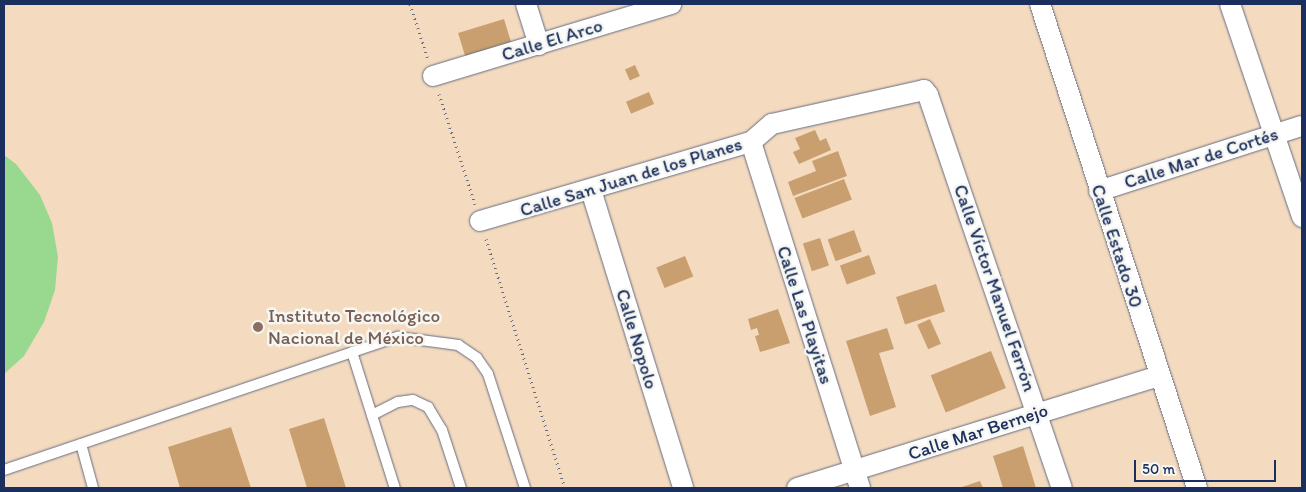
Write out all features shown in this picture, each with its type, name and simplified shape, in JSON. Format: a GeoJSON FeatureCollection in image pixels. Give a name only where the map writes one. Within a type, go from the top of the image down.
{"type":"FeatureCollection","features":[{"type":"Feature","properties":{"kind":"street"},"geometry":{"type":"LineString","coordinates":[[526,4],[539,45]]}},
{"type":"Feature","properties":{"kind":"street","name":"Calle El Arco"},"geometry":{"type":"LineString","coordinates":[[433,76],[671,4]]}},
{"type":"Feature","properties":{"kind":"street","name":"Calle Estado 30"},"geometry":{"type":"LineString","coordinates":[[1040,4],[1159,376],[1197,488]]}},
{"type":"Feature","properties":{"kind":"street"},"geometry":{"type":"LineString","coordinates":[[1230,4],[1276,134],[1302,217]]}},
{"type":"Feature","properties":{"kind":"street","name":"Calle San Juan de los Planes"},"geometry":{"type":"LineString","coordinates":[[480,222],[750,142],[772,124],[924,90]]}},
{"type":"Feature","properties":{"kind":"street","name":"Calle Víctor Manuel Ferrón"},"geometry":{"type":"LineString","coordinates":[[924,90],[928,95],[1062,488]]}},
{"type":"Feature","properties":{"kind":"street","name":"Calle Mar de Cortés"},"geometry":{"type":"LineString","coordinates":[[1099,191],[1302,126]]}},
{"type":"Feature","properties":{"kind":"street","name":"Calle Las Playitas"},"geometry":{"type":"LineString","coordinates":[[750,142],[858,480]]}},
{"type":"Feature","properties":{"kind":"street","name":"Calle Nopolo"},"geometry":{"type":"LineString","coordinates":[[591,190],[683,488]]}},
{"type":"Feature","properties":{"kind":"street","name":"Calle Mar Bernejo"},"geometry":{"type":"LineString","coordinates":[[797,488],[858,480],[1038,413],[1159,376]]}},
{"type":"Feature","properties":{"kind":"lane"},"geometry":{"type":"LineString","coordinates":[[4,470],[398,337],[458,345],[477,358],[488,374],[525,488]]}},
{"type":"Feature","properties":{"kind":"lane"},"geometry":{"type":"LineString","coordinates":[[352,352],[395,488]]}},
{"type":"Feature","properties":{"kind":"lane"},"geometry":{"type":"LineString","coordinates":[[372,415],[398,402],[413,400],[428,406],[442,430],[462,488]]}},
{"type":"Feature","properties":{"kind":"lane"},"geometry":{"type":"LineString","coordinates":[[81,444],[93,488]]}},
{"type":"Feature","properties":{"kind":"path"},"geometry":{"type":"LineString","coordinates":[[410,4],[565,488]]}},
{"type":"Feature","properties":{"kind":"green space"},"geometry":{"type":"Polygon","coordinates":[[[4,155],[16,164],[40,195],[52,223],[58,257],[55,290],[44,322],[24,356],[4,374],[4,155]]]}},
{"type":"Feature","properties":{"kind":"building"},"geometry":{"type":"Polygon","coordinates":[[[504,19],[511,42],[465,56],[458,33],[504,19]]]}},
{"type":"Feature","properties":{"kind":"building"},"geometry":{"type":"Polygon","coordinates":[[[635,65],[640,76],[630,80],[625,69],[635,65]]]}},
{"type":"Feature","properties":{"kind":"building"},"geometry":{"type":"Polygon","coordinates":[[[649,92],[654,104],[631,114],[626,102],[649,92]]]}},
{"type":"Feature","properties":{"kind":"building"},"geometry":{"type":"Polygon","coordinates":[[[815,130],[820,141],[826,138],[831,150],[799,164],[793,152],[800,149],[795,138],[815,130]]]}},
{"type":"Feature","properties":{"kind":"building"},"geometry":{"type":"Polygon","coordinates":[[[838,151],[847,176],[793,196],[788,182],[816,171],[812,161],[838,151]]]}},
{"type":"Feature","properties":{"kind":"building"},"geometry":{"type":"Polygon","coordinates":[[[844,179],[852,200],[802,219],[795,198],[844,179]]]}},
{"type":"Feature","properties":{"kind":"building"},"geometry":{"type":"Polygon","coordinates":[[[854,230],[862,252],[836,261],[828,240],[854,230]]]}},
{"type":"Feature","properties":{"kind":"building"},"geometry":{"type":"Polygon","coordinates":[[[820,238],[829,266],[812,271],[803,244],[820,238]]]}},
{"type":"Feature","properties":{"kind":"building"},"geometry":{"type":"Polygon","coordinates":[[[869,255],[876,274],[847,284],[840,266],[869,255]]]}},
{"type":"Feature","properties":{"kind":"building"},"geometry":{"type":"Polygon","coordinates":[[[685,256],[693,276],[664,288],[656,268],[685,256]]]}},
{"type":"Feature","properties":{"kind":"building"},"geometry":{"type":"Polygon","coordinates":[[[936,284],[945,312],[905,325],[896,297],[936,284]]]}},
{"type":"Feature","properties":{"kind":"building"},"geometry":{"type":"Polygon","coordinates":[[[778,309],[790,343],[760,352],[755,336],[759,335],[757,328],[751,330],[748,319],[778,309]]]}},
{"type":"Feature","properties":{"kind":"building"},"geometry":{"type":"Polygon","coordinates":[[[930,319],[941,344],[928,349],[917,325],[930,319]]]}},
{"type":"Feature","properties":{"kind":"building"},"geometry":{"type":"Polygon","coordinates":[[[887,328],[894,349],[879,353],[896,407],[870,416],[846,341],[887,328]]]}},
{"type":"Feature","properties":{"kind":"building"},"geometry":{"type":"Polygon","coordinates":[[[991,351],[1006,388],[946,412],[931,375],[991,351]]]}},
{"type":"Feature","properties":{"kind":"building"},"geometry":{"type":"Polygon","coordinates":[[[324,418],[346,488],[307,488],[289,429],[324,418]]]}},
{"type":"Feature","properties":{"kind":"building"},"geometry":{"type":"Polygon","coordinates":[[[231,427],[251,488],[180,488],[168,447],[231,427]]]}},
{"type":"Feature","properties":{"kind":"building"},"geometry":{"type":"Polygon","coordinates":[[[1023,446],[1036,488],[1003,488],[993,456],[1023,446]]]}},
{"type":"Feature","properties":{"kind":"building"},"geometry":{"type":"Polygon","coordinates":[[[980,481],[983,488],[959,488],[980,481]]]}},
{"type":"Feature","properties":{"kind":"place","name":"Instituto Tecnológico Nacional de México"},"geometry":{"type":"Point","coordinates":[258,327]}}]}
